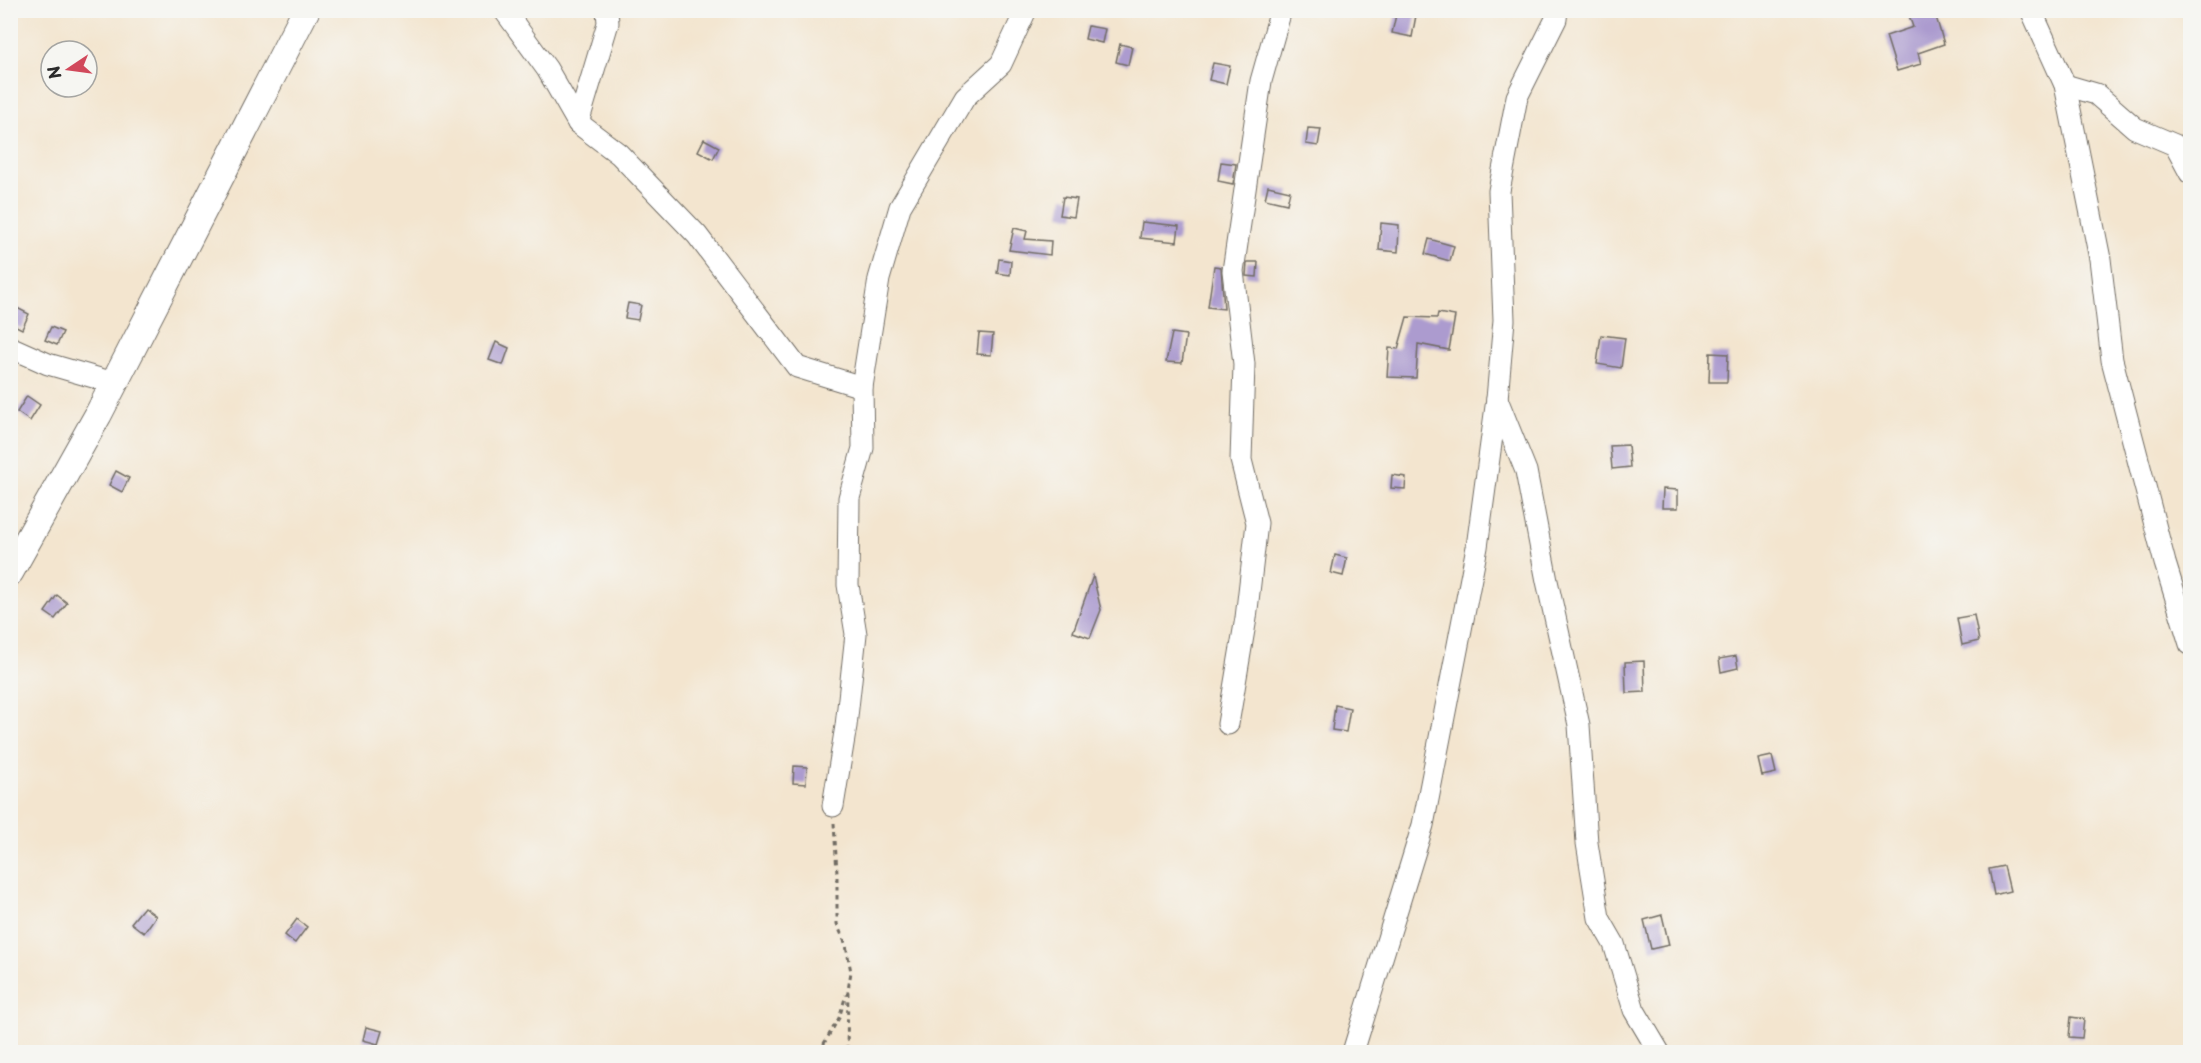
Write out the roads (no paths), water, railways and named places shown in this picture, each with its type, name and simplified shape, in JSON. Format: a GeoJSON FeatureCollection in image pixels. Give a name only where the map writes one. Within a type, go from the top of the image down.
{"type":"FeatureCollection","features":[{"type":"Feature","properties":{"kind":"main road"},"geometry":{"type":"LineString","coordinates":[[10,572],[114,383],[306,10]]}},
{"type":"Feature","properties":{"kind":"street"},"geometry":{"type":"LineString","coordinates":[[504,10],[547,69],[578,123],[619,154],[697,236],[796,368],[862,387]]}},
{"type":"Feature","properties":{"kind":"street"},"geometry":{"type":"LineString","coordinates":[[578,123],[608,23],[607,10]]}},
{"type":"Feature","properties":{"kind":"street"},"geometry":{"type":"LineString","coordinates":[[833,806],[846,726],[856,634],[848,585],[849,498],[863,448],[862,387],[879,279],[900,207],[965,97],[1002,64],[1026,10]]}},
{"type":"Feature","properties":{"kind":"street"},"geometry":{"type":"LineString","coordinates":[[1228,724],[1246,618],[1257,523],[1241,460],[1244,364],[1233,271],[1261,81],[1281,10]]}},
{"type":"Feature","properties":{"kind":"street"},"geometry":{"type":"LineString","coordinates":[[1353,1053],[1423,825],[1477,547],[1497,399],[1504,320],[1499,191],[1517,97],[1556,19],[1557,10]]}},
{"type":"Feature","properties":{"kind":"street"},"geometry":{"type":"LineString","coordinates":[[2031,10],[2065,85],[2100,259],[2112,360],[2165,563],[2190,644]]}},
{"type":"Feature","properties":{"kind":"street"},"geometry":{"type":"LineString","coordinates":[[2065,85],[2096,94],[2135,128],[2175,145],[2190,173]]}},
{"type":"Feature","properties":{"kind":"street"},"geometry":{"type":"LineString","coordinates":[[10,347],[48,364],[114,383]]}},
{"type":"Feature","properties":{"kind":"street"},"geometry":{"type":"LineString","coordinates":[[1497,399],[1526,471],[1579,725],[1587,843],[1599,918],[1614,944],[1634,1010],[1659,1053]]}}]}
